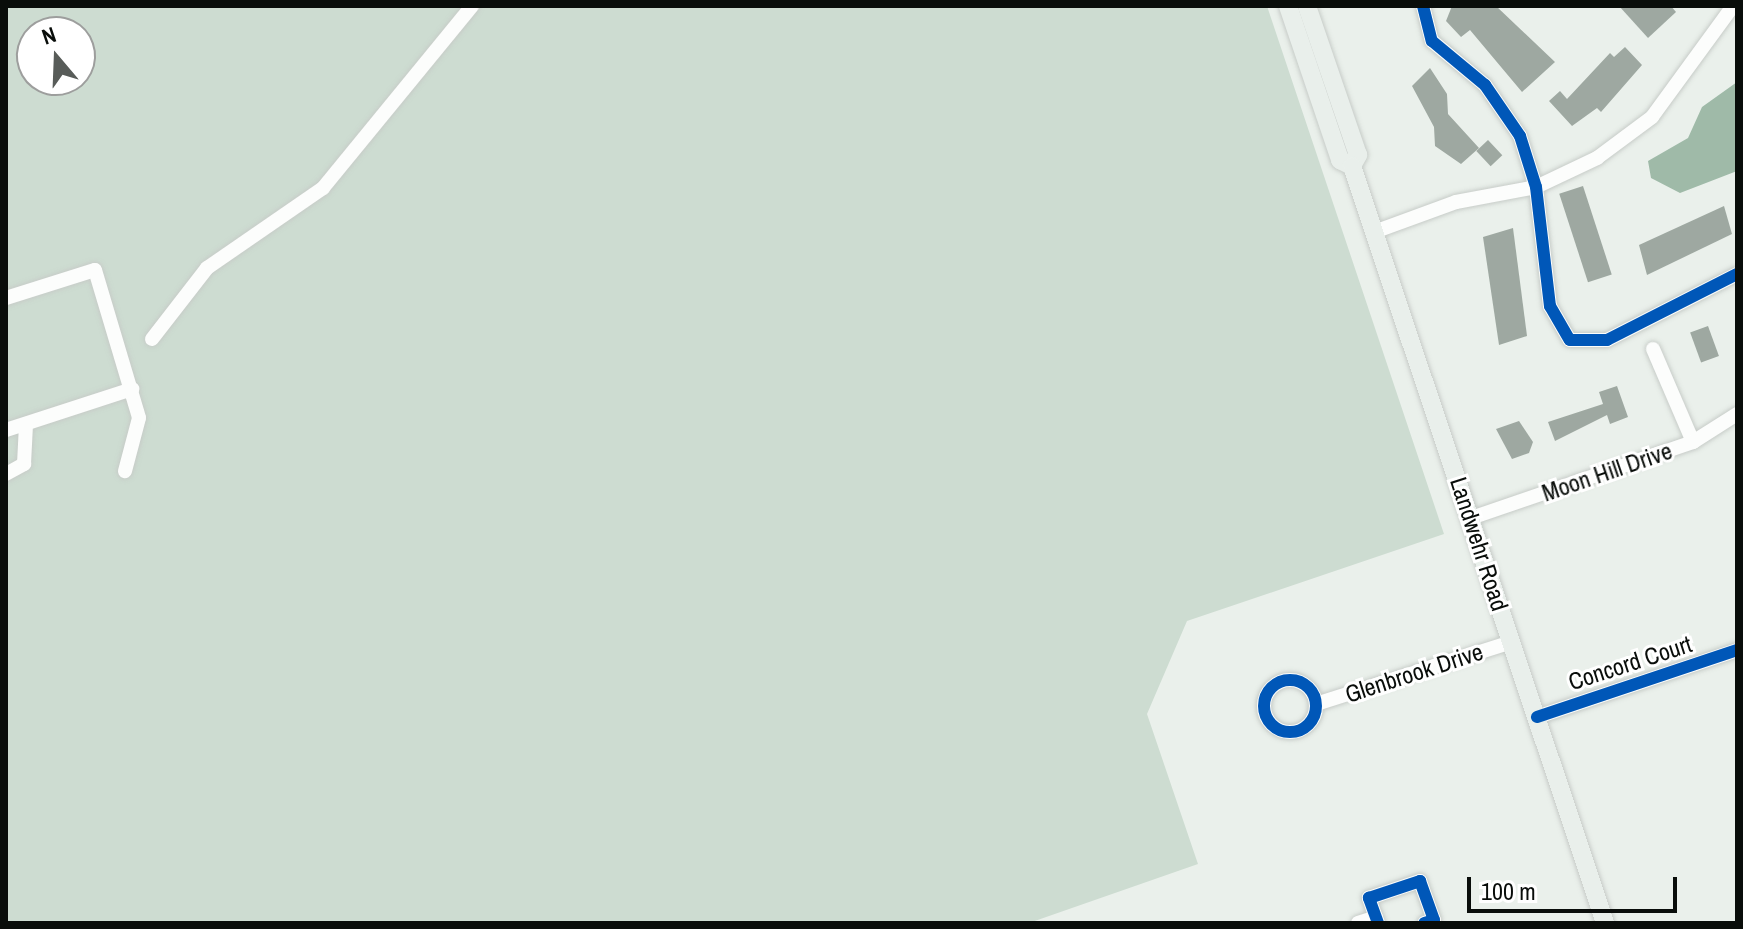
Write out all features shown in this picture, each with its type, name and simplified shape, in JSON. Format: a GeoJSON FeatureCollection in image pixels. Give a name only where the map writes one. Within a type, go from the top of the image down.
{"type":"FeatureCollection","features":[{"type":"Feature","properties":{"kind":"main road","name":"Landwehr Road"},"geometry":{"type":"LineString","coordinates":[[1288,6],[1340,160],[1352,166],[1605,923]]}},
{"type":"Feature","properties":{"kind":"main road","name":"Landwehr Road"},"geometry":{"type":"LineString","coordinates":[[1307,6],[1358,155],[1352,166]]}},
{"type":"Feature","properties":{"kind":"street"},"geometry":{"type":"LineString","coordinates":[[152,339],[207,268],[323,188],[472,6]]}},
{"type":"Feature","properties":{"kind":"street"},"geometry":{"type":"LineString","coordinates":[[1423,6],[1432,41],[1485,85],[1520,136],[1536,187],[1550,306],[1570,340],[1607,340],[1737,274]]}},
{"type":"Feature","properties":{"kind":"street"},"geometry":{"type":"LineString","coordinates":[[1374,232],[1456,202],[1536,187],[1597,158],[1652,117],[1733,6]]}},
{"type":"Feature","properties":{"kind":"street"},"geometry":{"type":"LineString","coordinates":[[6,298],[95,270],[132,389],[139,426],[125,471]]}},
{"type":"Feature","properties":{"kind":"street"},"geometry":{"type":"LineString","coordinates":[[1653,349],[1693,442]]}},
{"type":"Feature","properties":{"kind":"street"},"geometry":{"type":"LineString","coordinates":[[6,430],[132,389]]}},
{"type":"Feature","properties":{"kind":"street","name":"Moon Hill Drive"},"geometry":{"type":"LineString","coordinates":[[1471,518],[1693,442],[1737,414]]}},
{"type":"Feature","properties":{"kind":"street"},"geometry":{"type":"LineString","coordinates":[[6,474],[24,464],[26,424]]}},
{"type":"Feature","properties":{"kind":"street","name":"Glenbrook Drive"},"geometry":{"type":"LineString","coordinates":[[1316,704],[1512,642]]}},
{"type":"Feature","properties":{"kind":"street","name":"Concord Court"},"geometry":{"type":"LineString","coordinates":[[1537,717],[1737,650]]}},
{"type":"Feature","properties":{"kind":"street"},"geometry":{"type":"LineString","coordinates":[[1358,923],[1377,920],[1369,898],[1420,881],[1434,920],[1424,923]]}},
{"type":"Feature","properties":{"kind":"shaded area"},"geometry":{"type":"Polygon","coordinates":[[[6,6],[1267,6],[1444,534],[1187,621],[1147,714],[1198,864],[1029,923],[6,923],[6,6]]]}},
{"type":"Feature","properties":{"kind":"shaded area"},"geometry":{"type":"Polygon","coordinates":[[[1737,82],[1737,171],[1680,193],[1651,178],[1648,161],[1688,138],[1702,107],[1737,82]]]}},
{"type":"Feature","properties":{"kind":"building"},"geometry":{"type":"Polygon","coordinates":[[[1452,6],[1496,6],[1555,62],[1522,92],[1470,30],[1461,37],[1446,21],[1452,6]]]}},
{"type":"Feature","properties":{"kind":"building"},"geometry":{"type":"Polygon","coordinates":[[[1619,6],[1671,6],[1676,12],[1648,38],[1619,6]]]}},
{"type":"Feature","properties":{"kind":"building"},"geometry":{"type":"Polygon","coordinates":[[[1625,47],[1642,65],[1601,112],[1597,108],[1572,126],[1549,101],[1560,91],[1567,99],[1610,53],[1614,57],[1625,47]]]}},
{"type":"Feature","properties":{"kind":"building"},"geometry":{"type":"Polygon","coordinates":[[[1430,68],[1447,94],[1448,114],[1479,148],[1461,164],[1435,146],[1434,127],[1412,86],[1430,68]]]}},
{"type":"Feature","properties":{"kind":"building"},"geometry":{"type":"Polygon","coordinates":[[[1488,140],[1502,155],[1491,166],[1476,151],[1488,140]]]}},
{"type":"Feature","properties":{"kind":"building"},"geometry":{"type":"Polygon","coordinates":[[[1583,186],[1612,274],[1588,282],[1559,194],[1583,186]]]}},
{"type":"Feature","properties":{"kind":"building"},"geometry":{"type":"Polygon","coordinates":[[[1724,206],[1732,234],[1647,275],[1639,245],[1724,206]]]}},
{"type":"Feature","properties":{"kind":"building"},"geometry":{"type":"Polygon","coordinates":[[[1513,228],[1527,336],[1499,345],[1483,237],[1513,228]]]}},
{"type":"Feature","properties":{"kind":"building"},"geometry":{"type":"Polygon","coordinates":[[[1708,326],[1719,356],[1701,363],[1690,332],[1708,326]]]}},
{"type":"Feature","properties":{"kind":"building"},"geometry":{"type":"Polygon","coordinates":[[[1617,386],[1628,417],[1610,424],[1607,415],[1555,441],[1548,422],[1603,404],[1599,392],[1617,386]]]}},
{"type":"Feature","properties":{"kind":"building"},"geometry":{"type":"Polygon","coordinates":[[[1519,421],[1533,442],[1529,453],[1512,459],[1496,429],[1519,421]]]}},
{"type":"Feature","properties":{"kind":"cycle path"},"geometry":{"type":"LineString","coordinates":[[1423,6],[1432,41],[1485,85],[1520,136],[1536,187],[1550,306],[1570,340],[1607,340],[1737,274]]}},
{"type":"Feature","properties":{"kind":"cycle path"},"geometry":{"type":"LineString","coordinates":[[1537,717],[1737,650]]}},
{"type":"Feature","properties":{"kind":"cycle path"},"geometry":{"type":"LineString","coordinates":[[1290,680],[1308,688],[1316,706],[1308,724],[1290,732],[1272,724],[1264,706],[1272,688],[1290,680]]}},
{"type":"Feature","properties":{"kind":"cycle path"},"geometry":{"type":"LineString","coordinates":[[1378,923],[1369,898],[1420,881],[1434,920],[1424,923]]}}]}
